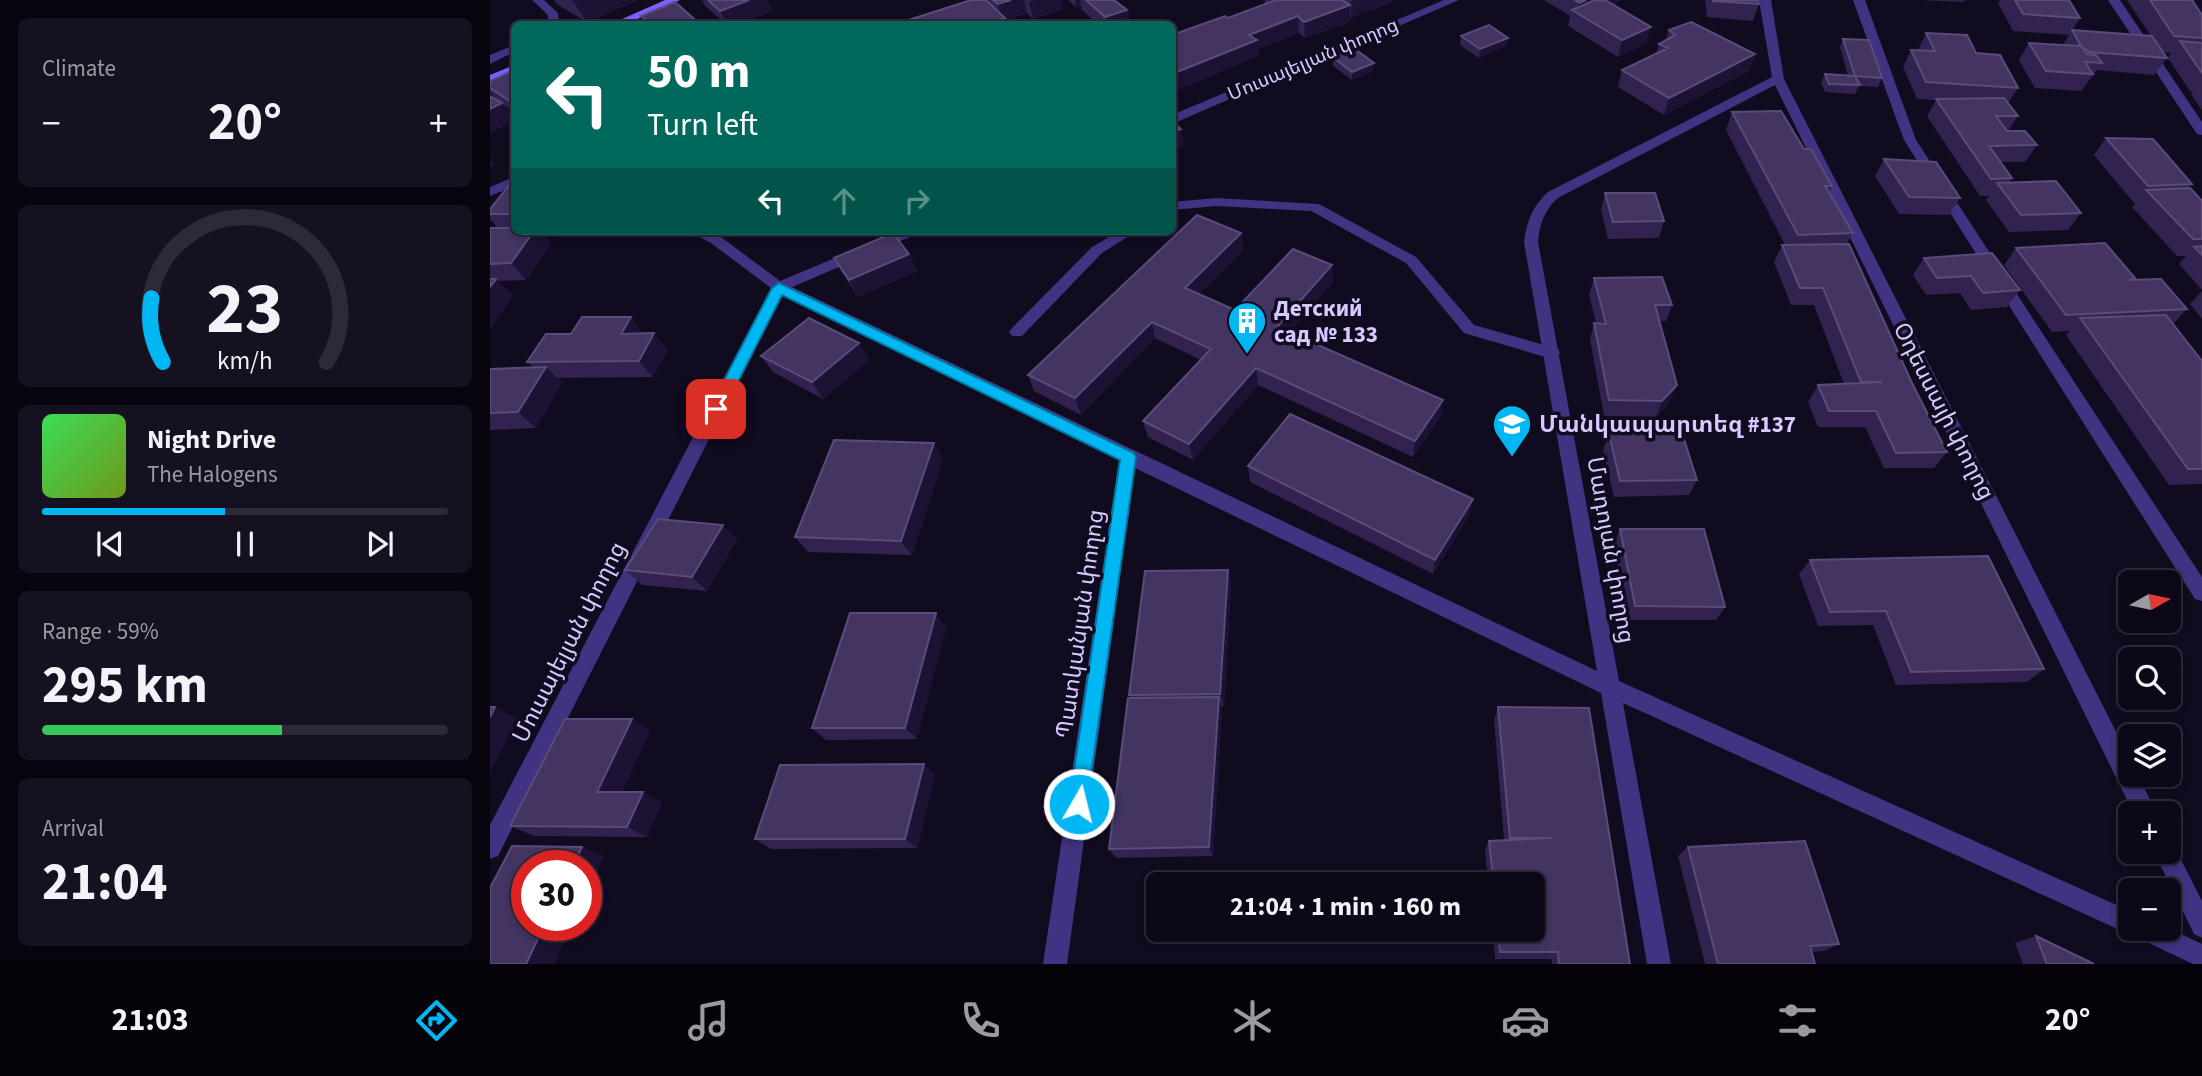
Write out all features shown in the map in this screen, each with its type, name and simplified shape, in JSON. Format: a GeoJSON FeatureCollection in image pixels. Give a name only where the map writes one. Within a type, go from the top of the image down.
{"type":"FeatureCollection","features":[{"type":"Feature","properties":{"kind":"street"},"geometry":{"type":"LineString","coordinates":[[538,0],[552,13],[555,21]]}},
{"type":"Feature","properties":{"kind":"street"},"geometry":{"type":"LineString","coordinates":[[624,21],[674,0]]}},
{"type":"Feature","properties":{"kind":"street","name":"Մուսայելյան փողոց"},"geometry":{"type":"LineString","coordinates":[[1176,118],[1453,0]]}},
{"type":"Feature","properties":{"kind":"street","name":"Օդեսսայի փողոց"},"geometry":{"type":"LineString","coordinates":[[1765,0],[1778,79],[2139,801]]}},
{"type":"Feature","properties":{"kind":"street"},"geometry":{"type":"LineString","coordinates":[[1859,0],[1910,139],[2202,593]]}},
{"type":"Feature","properties":{"kind":"street"},"geometry":{"type":"LineString","coordinates":[[2114,0],[2202,131]]}},
{"type":"Feature","properties":{"kind":"street"},"geometry":{"type":"LineString","coordinates":[[490,60],[511,50]]}},
{"type":"Feature","properties":{"kind":"street"},"geometry":{"type":"LineString","coordinates":[[491,78],[511,70]]}},
{"type":"Feature","properties":{"kind":"street","name":"Մադոյան փողոց"},"geometry":{"type":"LineString","coordinates":[[1659,964],[1531,242],[1538,207],[1553,195],[1778,79]]}},
{"type":"Feature","properties":{"kind":"street"},"geometry":{"type":"LineString","coordinates":[[490,193],[511,182]]}},
{"type":"Feature","properties":{"kind":"street"},"geometry":{"type":"LineString","coordinates":[[490,193],[511,190]]}},
{"type":"Feature","properties":{"kind":"street"},"geometry":{"type":"LineString","coordinates":[[1176,206],[1216,202],[1314,207],[1411,260],[1469,329],[1552,353]]}},
{"type":"Feature","properties":{"kind":"street"},"geometry":{"type":"LineString","coordinates":[[705,235],[716,240],[779,288],[1612,688],[2118,918]]}},
{"type":"Feature","properties":{"kind":"street"},"geometry":{"type":"LineString","coordinates":[[779,288],[903,235]]}},
{"type":"Feature","properties":{"kind":"street"},"geometry":{"type":"LineString","coordinates":[[1017,332],[1097,250],[1123,235]]}},
{"type":"Feature","properties":{"kind":"street","name":"Մուսայելյան փողոց"},"geometry":{"type":"LineString","coordinates":[[490,848],[779,288]]}},
{"type":"Feature","properties":{"kind":"street","name":"Պատկանյան փողոց"},"geometry":{"type":"LineString","coordinates":[[1055,964],[1129,457]]}},
{"type":"Feature","properties":{"kind":"street"},"geometry":{"type":"LineString","coordinates":[[2171,864],[2202,926]]}},
{"type":"Feature","properties":{"kind":"street"},"geometry":{"type":"LineString","coordinates":[[2170,941],[2202,956]]}},
{"type":"Feature","properties":{"kind":"building"},"geometry":{"type":"Polygon","coordinates":[[[708,0],[749,0],[720,11],[708,0]]]}},
{"type":"Feature","properties":{"kind":"building"},"geometry":{"type":"Polygon","coordinates":[[[971,0],[986,0],[1005,18],[995,21],[905,21],[971,0]]]}},
{"type":"Feature","properties":{"kind":"building"},"geometry":{"type":"Polygon","coordinates":[[[993,0],[1011,0],[998,4],[993,0]]]}},
{"type":"Feature","properties":{"kind":"building"},"geometry":{"type":"Polygon","coordinates":[[[1086,0],[1114,0],[1127,10],[1105,17],[1086,0]]]}},
{"type":"Feature","properties":{"kind":"building"},"geometry":{"type":"Polygon","coordinates":[[[1276,0],[1342,0],[1350,5],[1304,22],[1298,16],[1249,35],[1257,40],[1176,72],[1176,34],[1225,16],[1228,18],[1276,0]]]}},
{"type":"Feature","properties":{"kind":"building"},"geometry":{"type":"Polygon","coordinates":[[[1595,0],[1605,0],[1651,27],[1622,40],[1572,10],[1595,0]]]}},
{"type":"Feature","properties":{"kind":"building"},"geometry":{"type":"Polygon","coordinates":[[[1758,0],[1759,4],[1713,1],[1758,0]]]}},
{"type":"Feature","properties":{"kind":"building"},"geometry":{"type":"Polygon","coordinates":[[[2015,0],[2069,0],[2080,18],[2023,14],[2015,0]]]}},
{"type":"Feature","properties":{"kind":"building"},"geometry":{"type":"Polygon","coordinates":[[[2150,0],[2192,0],[2202,15],[2202,38],[2174,36],[2150,0]]]}},
{"type":"Feature","properties":{"kind":"building"},"geometry":{"type":"Polygon","coordinates":[[[675,2],[697,21],[648,21],[641,16],[675,2]]]}},
{"type":"Feature","properties":{"kind":"building"},"geometry":{"type":"Polygon","coordinates":[[[1691,22],[1755,54],[1669,98],[1622,70],[1668,48],[1659,44],[1675,35],[1669,30],[1691,22]]]}},
{"type":"Feature","properties":{"kind":"building"},"geometry":{"type":"Polygon","coordinates":[[[1489,25],[1508,38],[1480,49],[1461,36],[1489,25]]]}},
{"type":"Feature","properties":{"kind":"building"},"geometry":{"type":"Polygon","coordinates":[[[2072,30],[2152,36],[2167,58],[2089,52],[2081,46],[2072,30]]]}},
{"type":"Feature","properties":{"kind":"building"},"geometry":{"type":"Polygon","coordinates":[[[1926,33],[1967,35],[1976,53],[2000,55],[2018,88],[1926,82],[1911,50],[1935,51],[1926,33]]]}},
{"type":"Feature","properties":{"kind":"building"},"geometry":{"type":"Polygon","coordinates":[[[1843,39],[1869,40],[1882,78],[1855,76],[1843,39]]]}},
{"type":"Feature","properties":{"kind":"building"},"geometry":{"type":"Polygon","coordinates":[[[2180,41],[2202,43],[2202,73],[2180,41]]]}},
{"type":"Feature","properties":{"kind":"building"},"geometry":{"type":"Polygon","coordinates":[[[2029,43],[2081,46],[2087,54],[2096,55],[2102,63],[2085,62],[2093,74],[2046,71],[2029,43]]]}},
{"type":"Feature","properties":{"kind":"building"},"geometry":{"type":"Polygon","coordinates":[[[1355,49],[1374,63],[1352,72],[1333,57],[1355,49]]]}},
{"type":"Feature","properties":{"kind":"building"},"geometry":{"type":"Polygon","coordinates":[[[511,71],[511,100],[490,88],[490,81],[511,71]]]}},
{"type":"Feature","properties":{"kind":"building"},"geometry":{"type":"Polygon","coordinates":[[[1825,74],[1855,76],[1860,85],[1829,84],[1825,74]]]}},
{"type":"Feature","properties":{"kind":"building"},"geometry":{"type":"Polygon","coordinates":[[[490,96],[502,103],[490,109],[490,96]]]}},
{"type":"Feature","properties":{"kind":"building"},"geometry":{"type":"Polygon","coordinates":[[[2004,98],[2018,116],[1996,116],[2007,131],[2025,131],[2037,145],[1989,146],[2012,178],[1991,179],[1936,99],[2004,98]]]}},
{"type":"Feature","properties":{"kind":"building"},"geometry":{"type":"Polygon","coordinates":[[[1781,111],[1804,149],[1811,149],[1832,186],[1825,186],[1853,233],[1798,235],[1732,112],[1781,111]]]}},
{"type":"Feature","properties":{"kind":"building"},"geometry":{"type":"Polygon","coordinates":[[[2106,138],[2153,139],[2192,184],[2148,186],[2106,138]]]}},
{"type":"Feature","properties":{"kind":"building"},"geometry":{"type":"Polygon","coordinates":[[[1884,159],[1936,162],[1960,198],[1909,197],[1884,159]]]}},
{"type":"Feature","properties":{"kind":"building"},"geometry":{"type":"Polygon","coordinates":[[[2056,181],[2081,213],[2021,215],[1997,183],[2056,181]]]}},
{"type":"Feature","properties":{"kind":"building"},"geometry":{"type":"Polygon","coordinates":[[[511,183],[511,214],[490,214],[490,209],[511,183]]]}},
{"type":"Feature","properties":{"kind":"building"},"geometry":{"type":"Polygon","coordinates":[[[2190,188],[2202,201],[2202,239],[2193,239],[2146,190],[2190,188]]]}},
{"type":"Feature","properties":{"kind":"building"},"geometry":{"type":"Polygon","coordinates":[[[1605,193],[1655,193],[1664,221],[1613,222],[1605,193]]]}},
{"type":"Feature","properties":{"kind":"building","name":"Детский сад № 133"},"geometry":{"type":"Polygon","coordinates":[[[1197,215],[1241,233],[1185,288],[1235,310],[1293,249],[1332,265],[1277,327],[1443,400],[1415,441],[1256,368],[1189,444],[1143,421],[1211,349],[1152,322],[1075,398],[1028,375],[1197,215]]]}},
{"type":"Feature","properties":{"kind":"building"},"geometry":{"type":"Polygon","coordinates":[[[490,228],[511,228],[511,235],[531,235],[511,263],[490,264],[490,228]]]}},
{"type":"Feature","properties":{"kind":"building"},"geometry":{"type":"Polygon","coordinates":[[[888,235],[895,235],[909,254],[849,280],[834,258],[888,235]]]}},
{"type":"Feature","properties":{"kind":"building"},"geometry":{"type":"Polygon","coordinates":[[[2105,243],[2135,278],[2129,280],[2161,279],[2187,309],[2066,315],[2016,248],[2105,243]]]}},
{"type":"Feature","properties":{"kind":"building"},"geometry":{"type":"Polygon","coordinates":[[[1849,244],[1912,383],[1947,452],[1896,453],[1876,411],[1829,411],[1818,385],[1882,382],[1861,382],[1823,288],[1800,288],[1782,245],[1849,244]]]}},
{"type":"Feature","properties":{"kind":"building"},"geometry":{"type":"Polygon","coordinates":[[[2202,246],[2202,255],[2194,247],[2202,246]]]}},
{"type":"Feature","properties":{"kind":"building"},"geometry":{"type":"Polygon","coordinates":[[[1992,253],[2020,290],[1983,293],[1971,276],[1937,278],[1924,258],[1992,253]]]}},
{"type":"Feature","properties":{"kind":"building"},"geometry":{"type":"Polygon","coordinates":[[[1662,277],[1672,305],[1655,305],[1677,385],[1662,401],[1609,400],[1594,323],[1606,324],[1594,278],[1662,277]]]}},
{"type":"Feature","properties":{"kind":"building"},"geometry":{"type":"Polygon","coordinates":[[[2166,315],[2202,361],[2202,469],[2188,469],[2080,318],[2166,315]]]}},
{"type":"Feature","properties":{"kind":"building"},"geometry":{"type":"Polygon","coordinates":[[[582,317],[631,317],[621,334],[654,333],[639,361],[527,362],[546,334],[571,334],[582,317]]]}},
{"type":"Feature","properties":{"kind":"building"},"geometry":{"type":"Polygon","coordinates":[[[809,318],[859,343],[812,382],[761,356],[809,318]]]}},
{"type":"Feature","properties":{"kind":"building"},"geometry":{"type":"Polygon","coordinates":[[[546,367],[518,412],[490,413],[490,369],[546,367]]]}},
{"type":"Feature","properties":{"kind":"building"},"geometry":{"type":"Polygon","coordinates":[[[1290,414],[1473,499],[1435,560],[1248,466],[1290,414]]]}},
{"type":"Feature","properties":{"kind":"building"},"geometry":{"type":"Polygon","coordinates":[[[1682,433],[1697,480],[1620,481],[1609,434],[1682,433]]]}},
{"type":"Feature","properties":{"kind":"building"},"geometry":{"type":"Polygon","coordinates":[[[834,440],[934,443],[901,541],[795,537],[834,440]]]}},
{"type":"Feature","properties":{"kind":"building"},"geometry":{"type":"Polygon","coordinates":[[[658,519],[723,525],[692,577],[625,570],[658,519]]]}},
{"type":"Feature","properties":{"kind":"building"},"geometry":{"type":"Polygon","coordinates":[[[1620,529],[1704,529],[1725,607],[1635,606],[1620,529]]]}},
{"type":"Feature","properties":{"kind":"building"},"geometry":{"type":"Polygon","coordinates":[[[1988,556],[2044,669],[1911,672],[1886,611],[1830,612],[1810,560],[1988,556]]]}},
{"type":"Feature","properties":{"kind":"building"},"geometry":{"type":"Polygon","coordinates":[[[1228,570],[1220,694],[1129,695],[1145,571],[1228,570]]]}},
{"type":"Feature","properties":{"kind":"building"},"geometry":{"type":"Polygon","coordinates":[[[850,613],[936,613],[905,728],[812,728],[850,613]]]}},
{"type":"Feature","properties":{"kind":"building"},"geometry":{"type":"Polygon","coordinates":[[[1219,697],[1209,847],[1109,849],[1128,698],[1219,697]]]}},
{"type":"Feature","properties":{"kind":"building"},"geometry":{"type":"Polygon","coordinates":[[[1498,707],[1589,708],[1630,964],[1559,964],[1558,952],[1500,952],[1499,942],[1545,942],[1545,872],[1493,872],[1489,841],[1552,838],[1510,838],[1498,707]]]}},
{"type":"Feature","properties":{"kind":"building"},"geometry":{"type":"Polygon","coordinates":[[[565,719],[632,719],[597,792],[643,792],[627,827],[510,826],[565,719]]]}},
{"type":"Feature","properties":{"kind":"building"},"geometry":{"type":"Polygon","coordinates":[[[924,764],[905,839],[755,839],[780,765],[924,764]]]}},
{"type":"Feature","properties":{"kind":"building"},"geometry":{"type":"Polygon","coordinates":[[[1805,841],[1839,944],[1810,946],[1815,964],[1718,964],[1688,847],[1805,841]]]}},
{"type":"Feature","properties":{"kind":"building"},"geometry":{"type":"Polygon","coordinates":[[[512,846],[582,847],[581,850],[511,850],[511,941],[537,941],[526,964],[490,964],[490,888],[512,846]]]}},
{"type":"Feature","properties":{"kind":"building"},"geometry":{"type":"Polygon","coordinates":[[[2036,936],[2094,964],[2047,964],[2036,936]]]}},
{"type":"Feature","properties":{"kind":"place","name":"Детский сад № 133"},"geometry":{"type":"Point","coordinates":[1247,355]}},
{"type":"Feature","properties":{"kind":"place","name":"Մանկապարտեզ #137"},"geometry":{"type":"Point","coordinates":[1512,458]}},
{"type":"Feature","properties":{"kind":"route"},"geometry":{"type":"LineString","coordinates":[[716,409],[779,288],[1129,457],[1079,804]]}}]}
